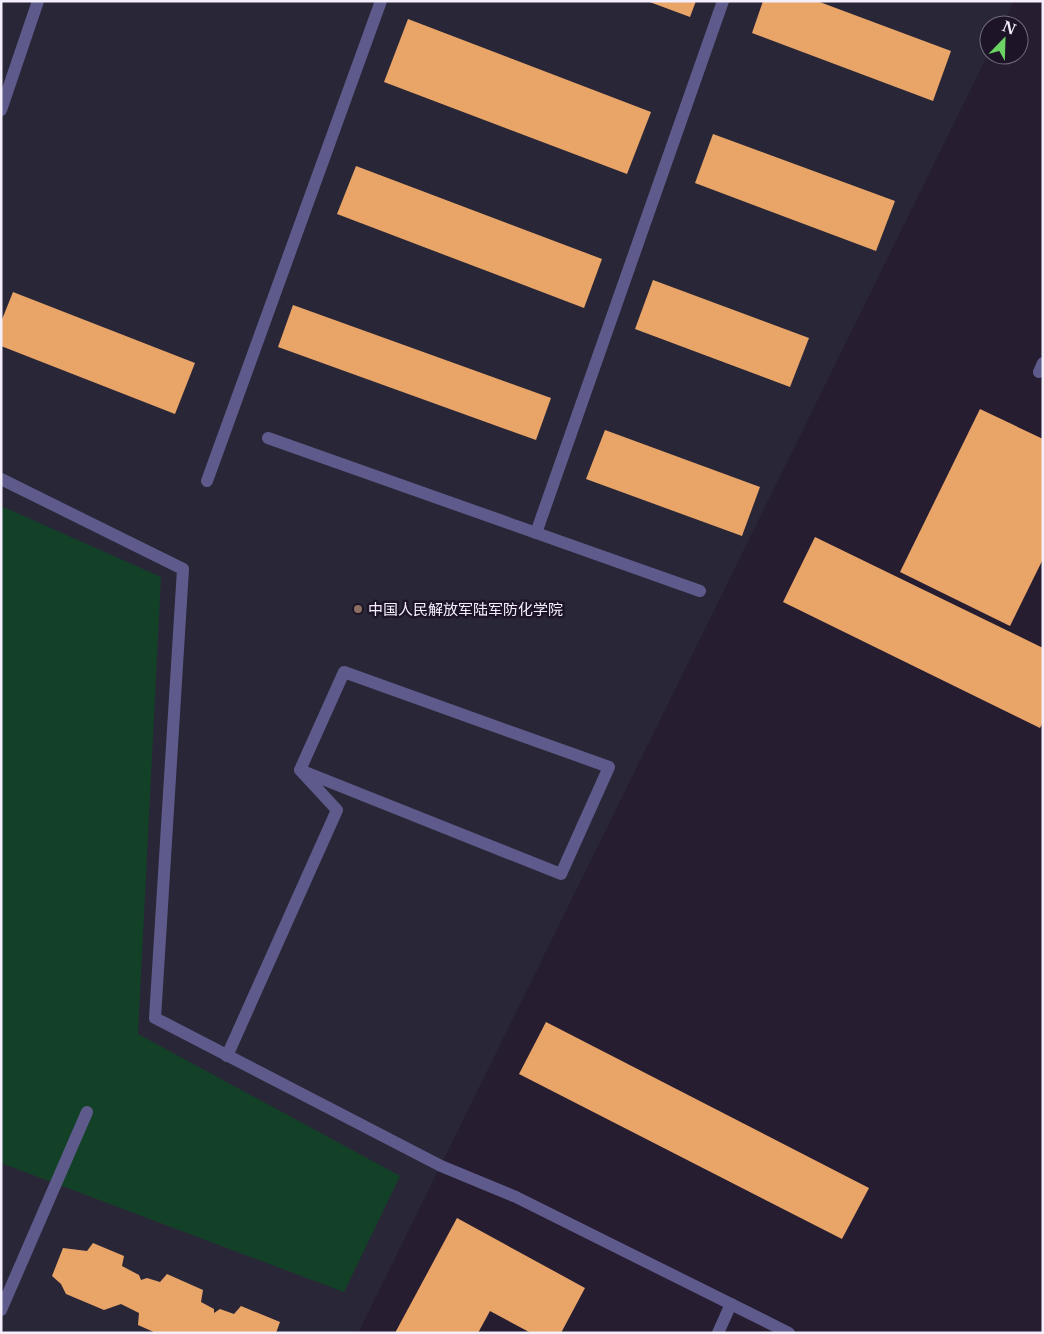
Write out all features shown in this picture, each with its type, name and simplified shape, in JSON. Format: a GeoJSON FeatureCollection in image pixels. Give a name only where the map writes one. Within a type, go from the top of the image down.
{"type":"FeatureCollection","features":[{"type":"Feature","properties":{"kind":"street"},"geometry":{"type":"LineString","coordinates":[[1,110],[38,1]]}},
{"type":"Feature","properties":{"kind":"street"},"geometry":{"type":"LineString","coordinates":[[207,481],[381,1]]}},
{"type":"Feature","properties":{"kind":"street"},"geometry":{"type":"LineString","coordinates":[[536,533],[724,1]]}},
{"type":"Feature","properties":{"kind":"street"},"geometry":{"type":"LineString","coordinates":[[268,438],[700,591]]}},
{"type":"Feature","properties":{"kind":"street"},"geometry":{"type":"LineString","coordinates":[[1,480],[183,569],[155,1018],[440,1166],[516,1197],[789,1333]]}},
{"type":"Feature","properties":{"kind":"street"},"geometry":{"type":"LineString","coordinates":[[344,672],[609,767],[561,874],[300,770],[344,672]]}},
{"type":"Feature","properties":{"kind":"street"},"geometry":{"type":"LineString","coordinates":[[227,1056],[338,810],[300,770]]}},
{"type":"Feature","properties":{"kind":"street"},"geometry":{"type":"LineString","coordinates":[[1,1310],[87,1112]]}},
{"type":"Feature","properties":{"kind":"street"},"geometry":{"type":"LineString","coordinates":[[718,1333],[731,1304]]}},
{"type":"Feature","properties":{"kind":"shaded area","name":"中国人民解放军陆军防化学院"},"geometry":{"type":"Polygon","coordinates":[[[1,1],[1014,1],[1007,15],[979,15],[979,65],[983,65],[358,1333],[1,1333],[1,1]]]}},
{"type":"Feature","properties":{"kind":"green space"},"geometry":{"type":"Polygon","coordinates":[[[1,506],[161,577],[138,1034],[400,1176],[344,1292],[1,1163],[1,506]]]}},
{"type":"Feature","properties":{"kind":"building"},"geometry":{"type":"Polygon","coordinates":[[[647,1],[696,1],[690,17],[647,1]]]}},
{"type":"Feature","properties":{"kind":"building"},"geometry":{"type":"Polygon","coordinates":[[[763,1],[817,1],[951,51],[933,101],[752,33],[763,1]]]}},
{"type":"Feature","properties":{"kind":"building"},"geometry":{"type":"Polygon","coordinates":[[[408,19],[651,112],[627,174],[384,82],[408,19]]]}},
{"type":"Feature","properties":{"kind":"building"},"geometry":{"type":"Polygon","coordinates":[[[713,134],[895,201],[876,251],[695,183],[713,134]]]}},
{"type":"Feature","properties":{"kind":"building"},"geometry":{"type":"Polygon","coordinates":[[[356,166],[602,259],[584,308],[337,214],[356,166]]]}},
{"type":"Feature","properties":{"kind":"building"},"geometry":{"type":"Polygon","coordinates":[[[653,280],[809,338],[790,387],[635,329],[653,280]]]}},
{"type":"Feature","properties":{"kind":"building"},"geometry":{"type":"Polygon","coordinates":[[[13,292],[195,363],[175,414],[1,346],[1,322],[13,292]]]}},
{"type":"Feature","properties":{"kind":"building"},"geometry":{"type":"Polygon","coordinates":[[[293,305],[551,398],[536,440],[278,347],[293,305]]]}},
{"type":"Feature","properties":{"kind":"building"},"geometry":{"type":"Polygon","coordinates":[[[980,409],[1043,439],[1043,559],[1010,626],[900,572],[980,409]]]}},
{"type":"Feature","properties":{"kind":"building"},"geometry":{"type":"Polygon","coordinates":[[[605,430],[760,487],[742,536],[586,479],[605,430]]]}},
{"type":"Feature","properties":{"kind":"building"},"geometry":{"type":"Polygon","coordinates":[[[815,537],[1043,648],[1043,722],[1040,728],[783,602],[815,537]]]}},
{"type":"Feature","properties":{"kind":"building"},"geometry":{"type":"Polygon","coordinates":[[[546,1022],[869,1188],[842,1239],[519,1074],[546,1022]]]}},
{"type":"Feature","properties":{"kind":"building"},"geometry":{"type":"Polygon","coordinates":[[[457,1218],[585,1288],[561,1333],[531,1333],[490,1311],[478,1333],[395,1333],[457,1218]]]}},
{"type":"Feature","properties":{"kind":"building"},"geometry":{"type":"Polygon","coordinates":[[[93,1243],[124,1256],[122,1266],[139,1275],[141,1280],[147,1278],[160,1282],[167,1274],[203,1290],[201,1302],[214,1309],[214,1313],[220,1309],[234,1314],[241,1306],[280,1322],[276,1333],[156,1333],[138,1325],[139,1313],[121,1304],[104,1310],[66,1294],[61,1284],[52,1276],[63,1248],[87,1251],[93,1243]]]}},
{"type":"Feature","properties":{"kind":"place","name":"中国人民解放军陆军防化学院"},"geometry":{"type":"Point","coordinates":[358,609]}}]}
